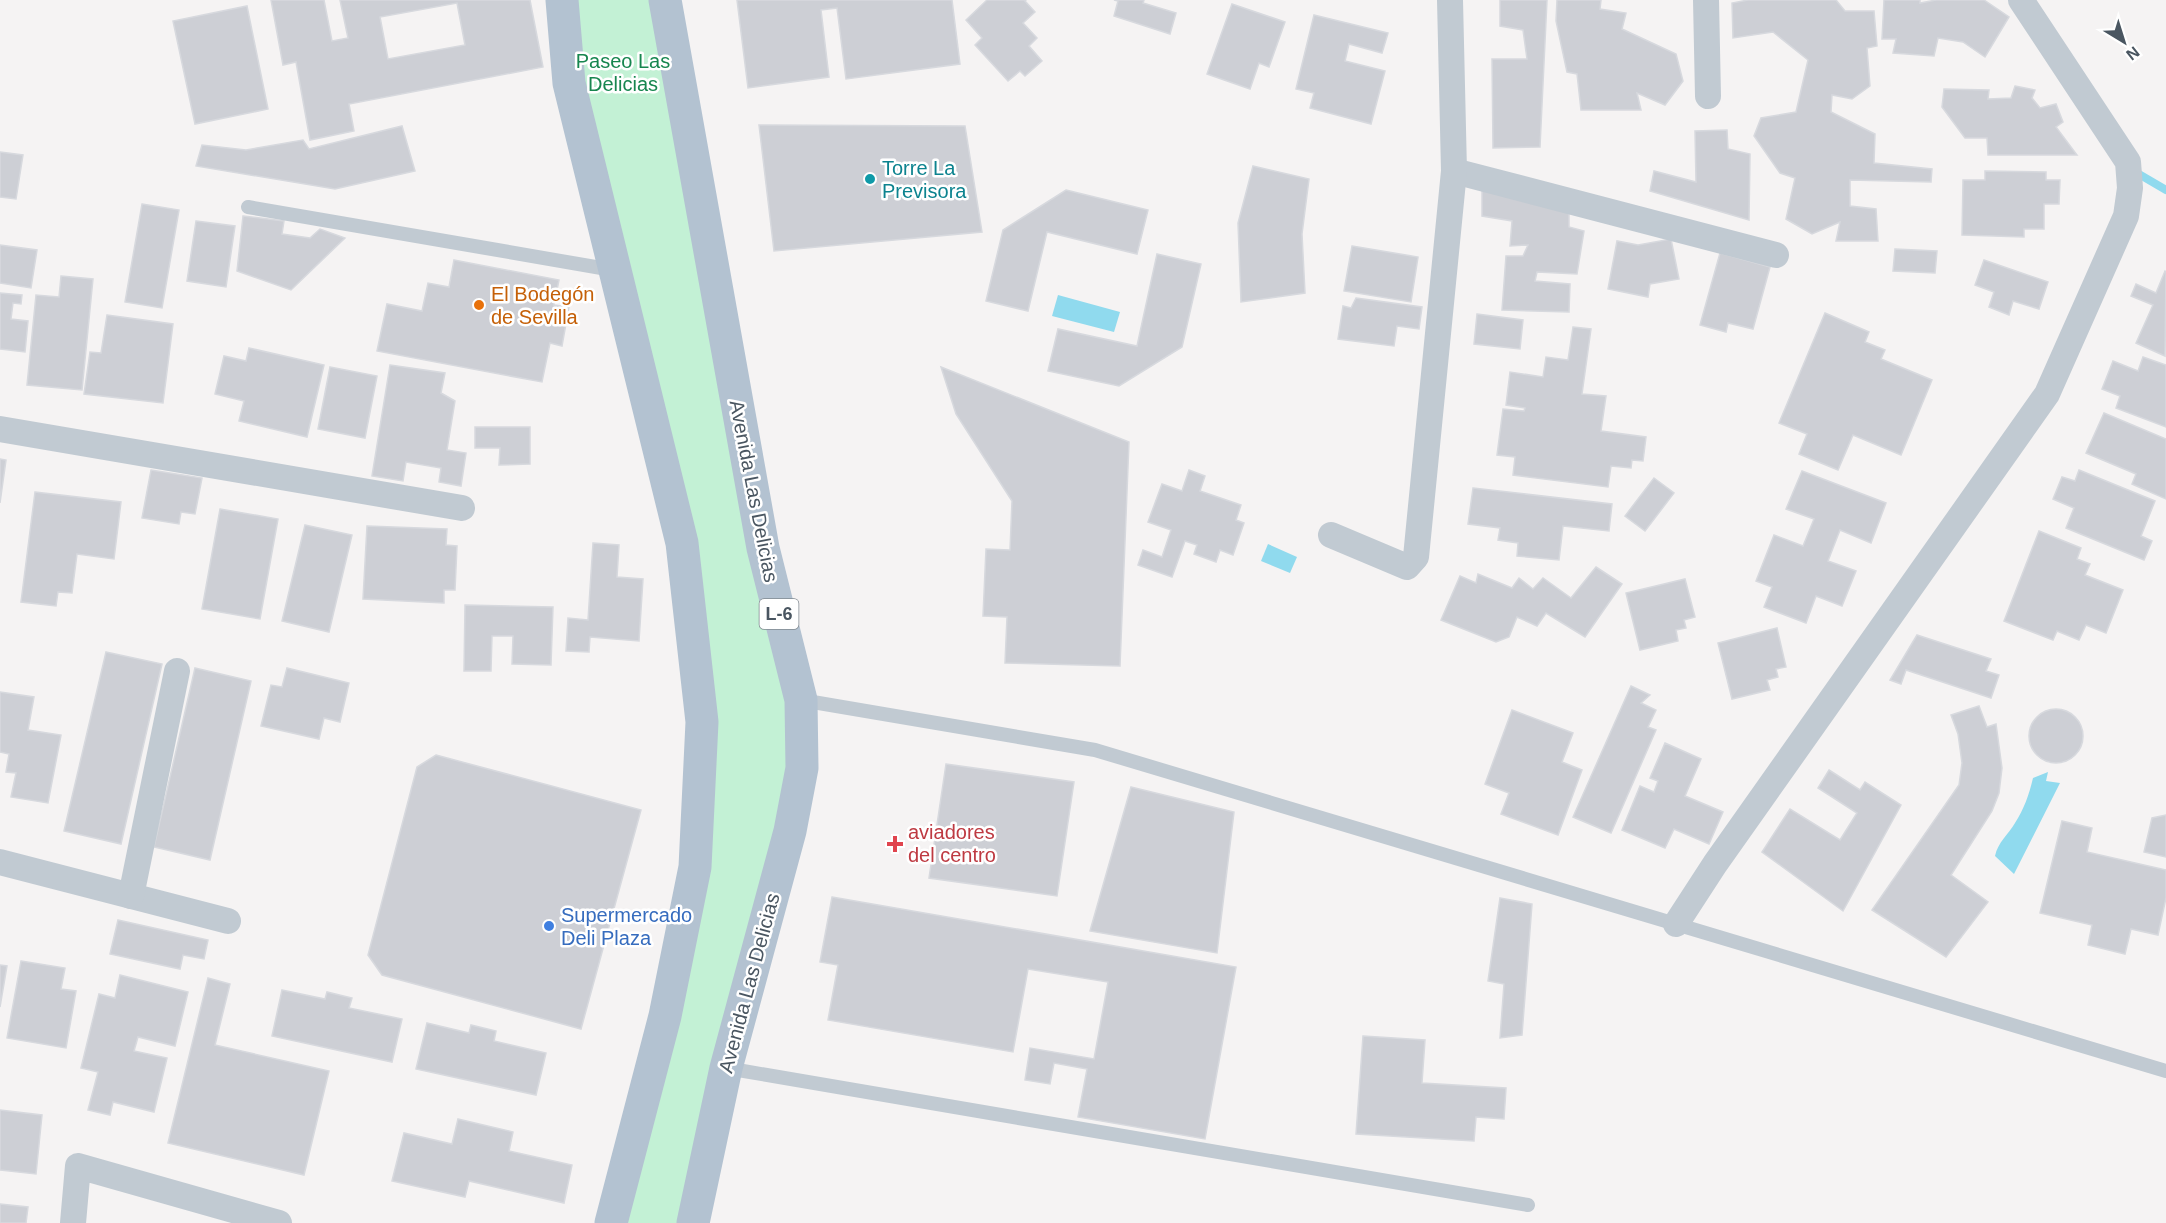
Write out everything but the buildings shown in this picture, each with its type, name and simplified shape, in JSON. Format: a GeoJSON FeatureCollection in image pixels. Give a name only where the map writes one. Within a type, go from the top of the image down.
{"type":"FeatureCollection","features":[{"type":"Feature","properties":{"kind":"main road"},"geometry":{"type":"LineString","coordinates":[[561,0],[570,83],[682,543],[702,722],[695,867],[665,1016],[611,1223]]}},
{"type":"Feature","properties":{"kind":"main road","name":"Avenida Las Delicias"},"geometry":{"type":"LineString","coordinates":[[665,0],[763,548],[801,700],[802,768],[790,831],[726,1068],[693,1223]]}},
{"type":"Feature","properties":{"kind":"street"},"geometry":{"type":"LineString","coordinates":[[1331,535],[1407,567],[1416,557],[1454,171],[1450,0]]}},
{"type":"Feature","properties":{"kind":"street"},"geometry":{"type":"LineString","coordinates":[[1706,0],[1708,96]]}},
{"type":"Feature","properties":{"kind":"street"},"geometry":{"type":"LineString","coordinates":[[1676,924],[1715,864],[2047,394],[2126,216],[2130,188],[2128,162],[2020,0]]}},
{"type":"Feature","properties":{"kind":"street"},"geometry":{"type":"LineString","coordinates":[[1454,171],[1776,255]]}},
{"type":"Feature","properties":{"kind":"street"},"geometry":{"type":"LineString","coordinates":[[0,429],[462,508]]}},
{"type":"Feature","properties":{"kind":"street"},"geometry":{"type":"LineString","coordinates":[[131,896],[177,672]]}},
{"type":"Feature","properties":{"kind":"street"},"geometry":{"type":"LineString","coordinates":[[0,862],[228,921]]}},
{"type":"Feature","properties":{"kind":"street"},"geometry":{"type":"LineString","coordinates":[[73,1223],[78,1166],[279,1223]]}},
{"type":"Feature","properties":{"kind":"lane"},"geometry":{"type":"LineString","coordinates":[[248,207],[615,270]]}},
{"type":"Feature","properties":{"kind":"lane"},"geometry":{"type":"LineString","coordinates":[[801,700],[1095,750],[2166,1071]]}},
{"type":"Feature","properties":{"kind":"lane"},"geometry":{"type":"LineString","coordinates":[[726,1068],[1528,1205]]}},
{"type":"Feature","properties":{"kind":"green space","name":"Paseo Las Delicias"},"geometry":{"type":"Polygon","coordinates":[[[562,0],[665,0],[801,700],[693,1223],[609,1223],[694,871],[702,722],[562,0]]]}},
{"type":"Feature","properties":{"kind":"water"},"geometry":{"type":"Polygon","coordinates":[[[1058,295],[1120,312],[1114,332],[1052,316],[1058,295]]]}},
{"type":"Feature","properties":{"kind":"water"},"geometry":{"type":"Polygon","coordinates":[[[1268,544],[1297,557],[1290,573],[1261,561],[1268,544]]]}},
{"type":"Feature","properties":{"kind":"water"},"geometry":{"type":"Polygon","coordinates":[[[2048,772],[2046,781],[2060,783],[2014,874],[1995,856],[1996,851],[2021,812],[2033,778],[2048,772]]]}},
{"type":"Feature","properties":{"kind":"waterway"},"geometry":{"type":"LineString","coordinates":[[2134,169],[2166,190]]}},
{"type":"Feature","properties":{"kind":"place","name":"Torre La Previsora"},"geometry":{"type":"Point","coordinates":[870,179]}},
{"type":"Feature","properties":{"kind":"place","name":"El Bodegón de Sevilla"},"geometry":{"type":"Point","coordinates":[479,305]}},
{"type":"Feature","properties":{"kind":"place","name":"aviadores del centro"},"geometry":{"type":"Point","coordinates":[895,844]}},
{"type":"Feature","properties":{"kind":"place","name":"Supermercado Deli Plaza"},"geometry":{"type":"Point","coordinates":[549,926]}}]}
